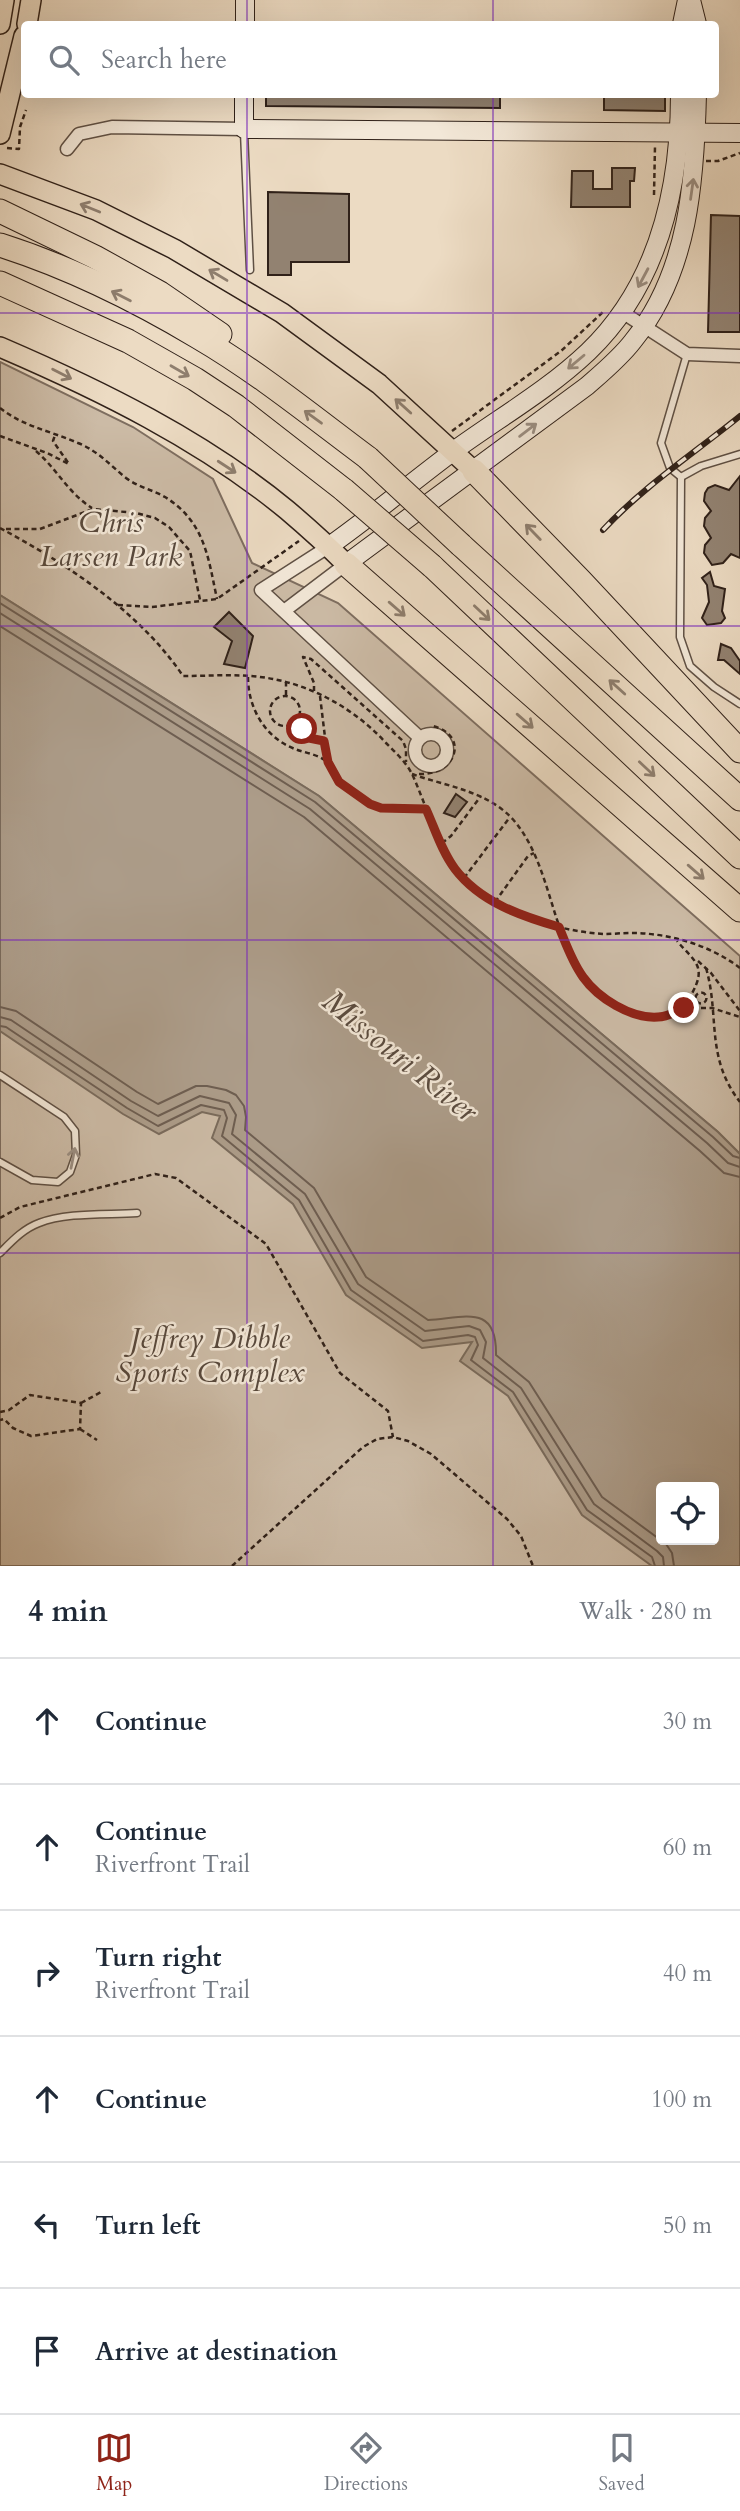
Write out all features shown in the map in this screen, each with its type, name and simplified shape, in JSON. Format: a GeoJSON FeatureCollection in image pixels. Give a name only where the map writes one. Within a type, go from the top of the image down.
{"type":"FeatureCollection","features":[{"type":"Feature","properties":{"kind":"highway"},"geometry":{"type":"LineString","coordinates":[[0,211],[95,257],[160,293],[238,346],[268,383]]}},
{"type":"Feature","properties":{"kind":"highway"},"geometry":{"type":"LineString","coordinates":[[9,248],[60,265],[198,337],[268,383],[368,458],[740,799]]}},
{"type":"Feature","properties":{"kind":"highway"},"geometry":{"type":"LineString","coordinates":[[5,285],[128,341],[195,379],[247,414],[344,490],[432,566],[740,857]]}},
{"type":"Feature","properties":{"kind":"highway"},"geometry":{"type":"LineString","coordinates":[[474,471],[740,751]]}},
{"type":"Feature","properties":{"kind":"highway"},"geometry":{"type":"LineString","coordinates":[[346,564],[740,910]]}},
{"type":"Feature","properties":{"kind":"main road"},"geometry":{"type":"LineString","coordinates":[[0,24],[4,0]]}},
{"type":"Feature","properties":{"kind":"main road"},"geometry":{"type":"LineString","coordinates":[[28,21],[31,0]]}},
{"type":"Feature","properties":{"kind":"main road"},"geometry":{"type":"LineString","coordinates":[[245,0],[245,21]]}},
{"type":"Feature","properties":{"kind":"main road"},"geometry":{"type":"LineString","coordinates":[[683,21],[689,0]]}},
{"type":"Feature","properties":{"kind":"main road"},"geometry":{"type":"LineString","coordinates":[[689,0],[696,21]]}},
{"type":"Feature","properties":{"kind":"main road"},"geometry":{"type":"LineString","coordinates":[[0,134],[21,48]]}},
{"type":"Feature","properties":{"kind":"main road"},"geometry":{"type":"LineString","coordinates":[[244,98],[244,129],[740,133]]}},
{"type":"Feature","properties":{"kind":"main road"},"geometry":{"type":"LineString","coordinates":[[0,346],[48,367],[170,430],[285,509],[346,564],[587,386],[616,361],[644,326],[669,282],[681,243],[692,189],[688,134],[681,98]]}},
{"type":"Feature","properties":{"kind":"main road"},"geometry":{"type":"LineString","coordinates":[[328,547],[454,451],[558,378],[588,352],[622,312],[647,274],[659,241],[696,98]]}},
{"type":"Feature","properties":{"kind":"main road"},"geometry":{"type":"LineString","coordinates":[[0,174],[96,210],[174,249],[282,313],[379,384],[474,471]]}},
{"type":"Feature","properties":{"kind":"street"},"geometry":{"type":"LineString","coordinates":[[67,149],[79,134],[112,127],[244,129]]}},
{"type":"Feature","properties":{"kind":"street"},"geometry":{"type":"LineString","coordinates":[[622,312],[687,354],[740,356]]}},
{"type":"Feature","properties":{"kind":"street"},"geometry":{"type":"LineString","coordinates":[[328,547],[261,590],[420,738]]}},
{"type":"Feature","properties":{"kind":"street"},"geometry":{"type":"LineString","coordinates":[[284,611],[346,564]]}},
{"type":"Feature","properties":{"kind":"lane"},"geometry":{"type":"LineString","coordinates":[[244,129],[250,270]]}},
{"type":"Feature","properties":{"kind":"lane"},"geometry":{"type":"LineString","coordinates":[[681,477],[670,468],[661,443],[687,354]]}},
{"type":"Feature","properties":{"kind":"lane"},"geometry":{"type":"LineString","coordinates":[[681,477],[701,466],[740,454]]}},
{"type":"Feature","properties":{"kind":"lane"},"geometry":{"type":"LineString","coordinates":[[681,477],[680,637],[690,666],[740,705]]}},
{"type":"Feature","properties":{"kind":"lane"},"geometry":{"type":"LineString","coordinates":[[0,1075],[64,1117],[75,1131],[76,1155],[70,1172],[58,1182],[32,1180],[0,1163]]}},
{"type":"Feature","properties":{"kind":"lane"},"geometry":{"type":"LineString","coordinates":[[0,1252],[18,1234],[39,1223],[61,1217],[137,1213]]}},
{"type":"Feature","properties":{"kind":"path"},"geometry":{"type":"LineString","coordinates":[[0,148],[19,149],[20,127],[26,110]]}},
{"type":"Feature","properties":{"kind":"path"},"geometry":{"type":"LineString","coordinates":[[0,408],[22,423],[79,443],[97,453],[127,479],[162,495],[186,514],[203,538],[217,599]]}},
{"type":"Feature","properties":{"kind":"path"},"geometry":{"type":"LineString","coordinates":[[0,436],[69,464],[53,441],[55,435]]}},
{"type":"Feature","properties":{"kind":"path"},"geometry":{"type":"LineString","coordinates":[[34,449],[68,489],[93,509]]}},
{"type":"Feature","properties":{"kind":"path"},"geometry":{"type":"LineString","coordinates":[[1,529],[40,528],[93,509],[136,513],[155,518],[169,527],[190,551],[200,601]]}},
{"type":"Feature","properties":{"kind":"path"},"geometry":{"type":"LineString","coordinates":[[1,529],[58,560],[100,589],[169,655],[183,676],[248,677],[286,682],[314,691],[354,715],[377,733],[407,764],[454,868],[478,892],[528,918],[559,927],[606,934],[632,933],[676,939],[705,947],[740,968]]}},
{"type":"Feature","properties":{"kind":"path"},"geometry":{"type":"LineString","coordinates":[[314,691],[314,682],[303,657],[310,659],[402,741],[406,749],[407,764]]}},
{"type":"Feature","properties":{"kind":"path"},"geometry":{"type":"LineString","coordinates":[[248,677],[249,696],[267,731],[292,749],[313,754],[328,762]]}},
{"type":"Feature","properties":{"kind":"path"},"geometry":{"type":"LineString","coordinates":[[286,682],[286,695]]}},
{"type":"Feature","properties":{"kind":"path"},"geometry":{"type":"LineString","coordinates":[[320,694],[328,762],[339,782],[370,804],[381,808],[426,809]]}},
{"type":"Feature","properties":{"kind":"path"},"geometry":{"type":"LineString","coordinates":[[286,695],[295,699],[300,708],[298,718],[292,724],[281,725],[272,718],[270,710],[272,701],[286,695]]}},
{"type":"Feature","properties":{"kind":"path"},"geometry":{"type":"LineString","coordinates":[[262,724],[272,718]]}},
{"type":"Feature","properties":{"kind":"path"},"geometry":{"type":"LineString","coordinates":[[292,724],[295,729],[293,734],[298,740],[304,737],[324,741]]}},
{"type":"Feature","properties":{"kind":"path"},"geometry":{"type":"LineString","coordinates":[[412,774],[423,775],[441,771],[453,758],[455,749],[451,736],[433,726]]}},
{"type":"Feature","properties":{"kind":"path"},"geometry":{"type":"LineString","coordinates":[[295,729],[302,729],[304,737]]}},
{"type":"Feature","properties":{"kind":"path"},"geometry":{"type":"LineString","coordinates":[[412,774],[481,796],[510,817],[534,853],[572,957],[584,978],[603,996],[626,1010],[645,1016],[660,1017],[700,1005],[740,1017]]}},
{"type":"Feature","properties":{"kind":"path"},"geometry":{"type":"LineString","coordinates":[[442,843],[451,836],[481,796]]}},
{"type":"Feature","properties":{"kind":"path"},"geometry":{"type":"LineString","coordinates":[[464,878],[510,817]]}},
{"type":"Feature","properties":{"kind":"path"},"geometry":{"type":"LineString","coordinates":[[495,902],[528,856],[534,853]]}},
{"type":"Feature","properties":{"kind":"path"},"geometry":{"type":"LineString","coordinates":[[676,939],[706,968],[740,1011]]}},
{"type":"Feature","properties":{"kind":"path"},"geometry":{"type":"LineString","coordinates":[[684,1008],[694,995],[698,976],[695,959]]}},
{"type":"Feature","properties":{"kind":"path"},"geometry":{"type":"LineString","coordinates":[[706,968],[718,1057],[740,1102]]}},
{"type":"Feature","properties":{"kind":"path"},"geometry":{"type":"LineString","coordinates":[[694,995],[701,992],[705,995],[706,1000],[700,1005]]}},
{"type":"Feature","properties":{"kind":"path"},"geometry":{"type":"LineString","coordinates":[[694,995],[700,1005]]}},
{"type":"Feature","properties":{"kind":"path"},"geometry":{"type":"LineString","coordinates":[[0,1218],[20,1207],[155,1174],[176,1178],[266,1244],[340,1373],[388,1411],[393,1437]]}},
{"type":"Feature","properties":{"kind":"path"},"geometry":{"type":"LineString","coordinates":[[0,1412],[9,1410],[30,1395],[82,1403],[103,1391]]}},
{"type":"Feature","properties":{"kind":"path"},"geometry":{"type":"LineString","coordinates":[[80,1429],[82,1403]]}},
{"type":"Feature","properties":{"kind":"path"},"geometry":{"type":"LineString","coordinates":[[0,1420],[4,1419],[13,1428],[31,1436],[80,1429],[97,1440]]}},
{"type":"Feature","properties":{"kind":"path"},"geometry":{"type":"LineString","coordinates":[[232,1566],[363,1447],[377,1439],[393,1437],[408,1441],[430,1454],[507,1519],[521,1536],[533,1566]]}},
{"type":"Feature","properties":{"kind":"green space","name":"Chris Larsen Park"},"geometry":{"type":"Polygon","coordinates":[[[0,362],[133,427],[213,479],[252,563],[338,603],[740,956],[740,1154],[718,1132],[319,796],[0,595],[0,362]]]}},
{"type":"Feature","properties":{"kind":"green space","name":"Jeffrey Dibble Sports Complex"},"geometry":{"type":"Polygon","coordinates":[[[0,949],[190,1083],[656,1483],[656,1545],[719,1545],[740,1566],[0,1566],[0,949]]]}},
{"type":"Feature","properties":{"kind":"water","name":"Missouri River"},"geometry":{"type":"Polygon","coordinates":[[[0,595],[319,796],[718,1132],[740,1154],[740,1566],[652,1566],[582,1515],[508,1396],[460,1361],[472,1342],[422,1348],[346,1295],[293,1204],[212,1138],[220,1116],[202,1112],[159,1134],[123,1114],[0,1031],[0,595]]]}},
{"type":"Feature","properties":{"kind":"building"},"geometry":{"type":"Polygon","coordinates":[[[266,98],[500,98],[500,108],[266,106],[266,98]]]}},
{"type":"Feature","properties":{"kind":"building"},"geometry":{"type":"Polygon","coordinates":[[[604,98],[665,98],[665,111],[604,110],[604,98]]]}},
{"type":"Feature","properties":{"kind":"building"},"geometry":{"type":"Polygon","coordinates":[[[612,168],[635,168],[634,181],[630,181],[630,207],[571,207],[572,171],[593,171],[593,189],[612,189],[612,168]]]}},
{"type":"Feature","properties":{"kind":"building"},"geometry":{"type":"Polygon","coordinates":[[[268,192],[349,194],[349,262],[291,262],[291,275],[268,275],[268,192]]]}},
{"type":"Feature","properties":{"kind":"building"},"geometry":{"type":"Polygon","coordinates":[[[711,215],[740,216],[740,332],[708,332],[711,215]]]}},
{"type":"Feature","properties":{"kind":"building"},"geometry":{"type":"Polygon","coordinates":[[[740,476],[740,558],[731,554],[723,563],[712,565],[704,553],[705,545],[711,538],[704,526],[705,518],[711,511],[704,501],[705,493],[715,485],[729,490],[740,476]]]}},
{"type":"Feature","properties":{"kind":"building"},"geometry":{"type":"Polygon","coordinates":[[[710,572],[714,586],[725,589],[722,611],[725,618],[721,623],[707,625],[702,618],[709,602],[707,585],[702,578],[710,572]]]}},
{"type":"Feature","properties":{"kind":"building"},"geometry":{"type":"Polygon","coordinates":[[[229,612],[253,636],[245,668],[224,664],[232,641],[214,627],[229,612]]]}},
{"type":"Feature","properties":{"kind":"building"},"geometry":{"type":"Polygon","coordinates":[[[721,644],[731,648],[740,661],[740,674],[724,660],[718,660],[721,644]]]}},
{"type":"Feature","properties":{"kind":"building"},"geometry":{"type":"Polygon","coordinates":[[[456,794],[467,802],[455,817],[444,813],[456,794]]]}},
{"type":"Feature","properties":{"kind":"railway"},"geometry":{"type":"LineString","coordinates":[[603,530],[652,485],[740,416]]}},
{"type":"Feature","properties":{"kind":"route"},"geometry":{"type":"LineString","coordinates":[[302,729],[304,737],[324,741],[328,762],[339,782],[370,804],[381,808],[426,809],[454,868],[470,886],[528,918],[559,927],[584,978],[603,996],[626,1010],[645,1016],[660,1017],[684,1008]]}}]}
